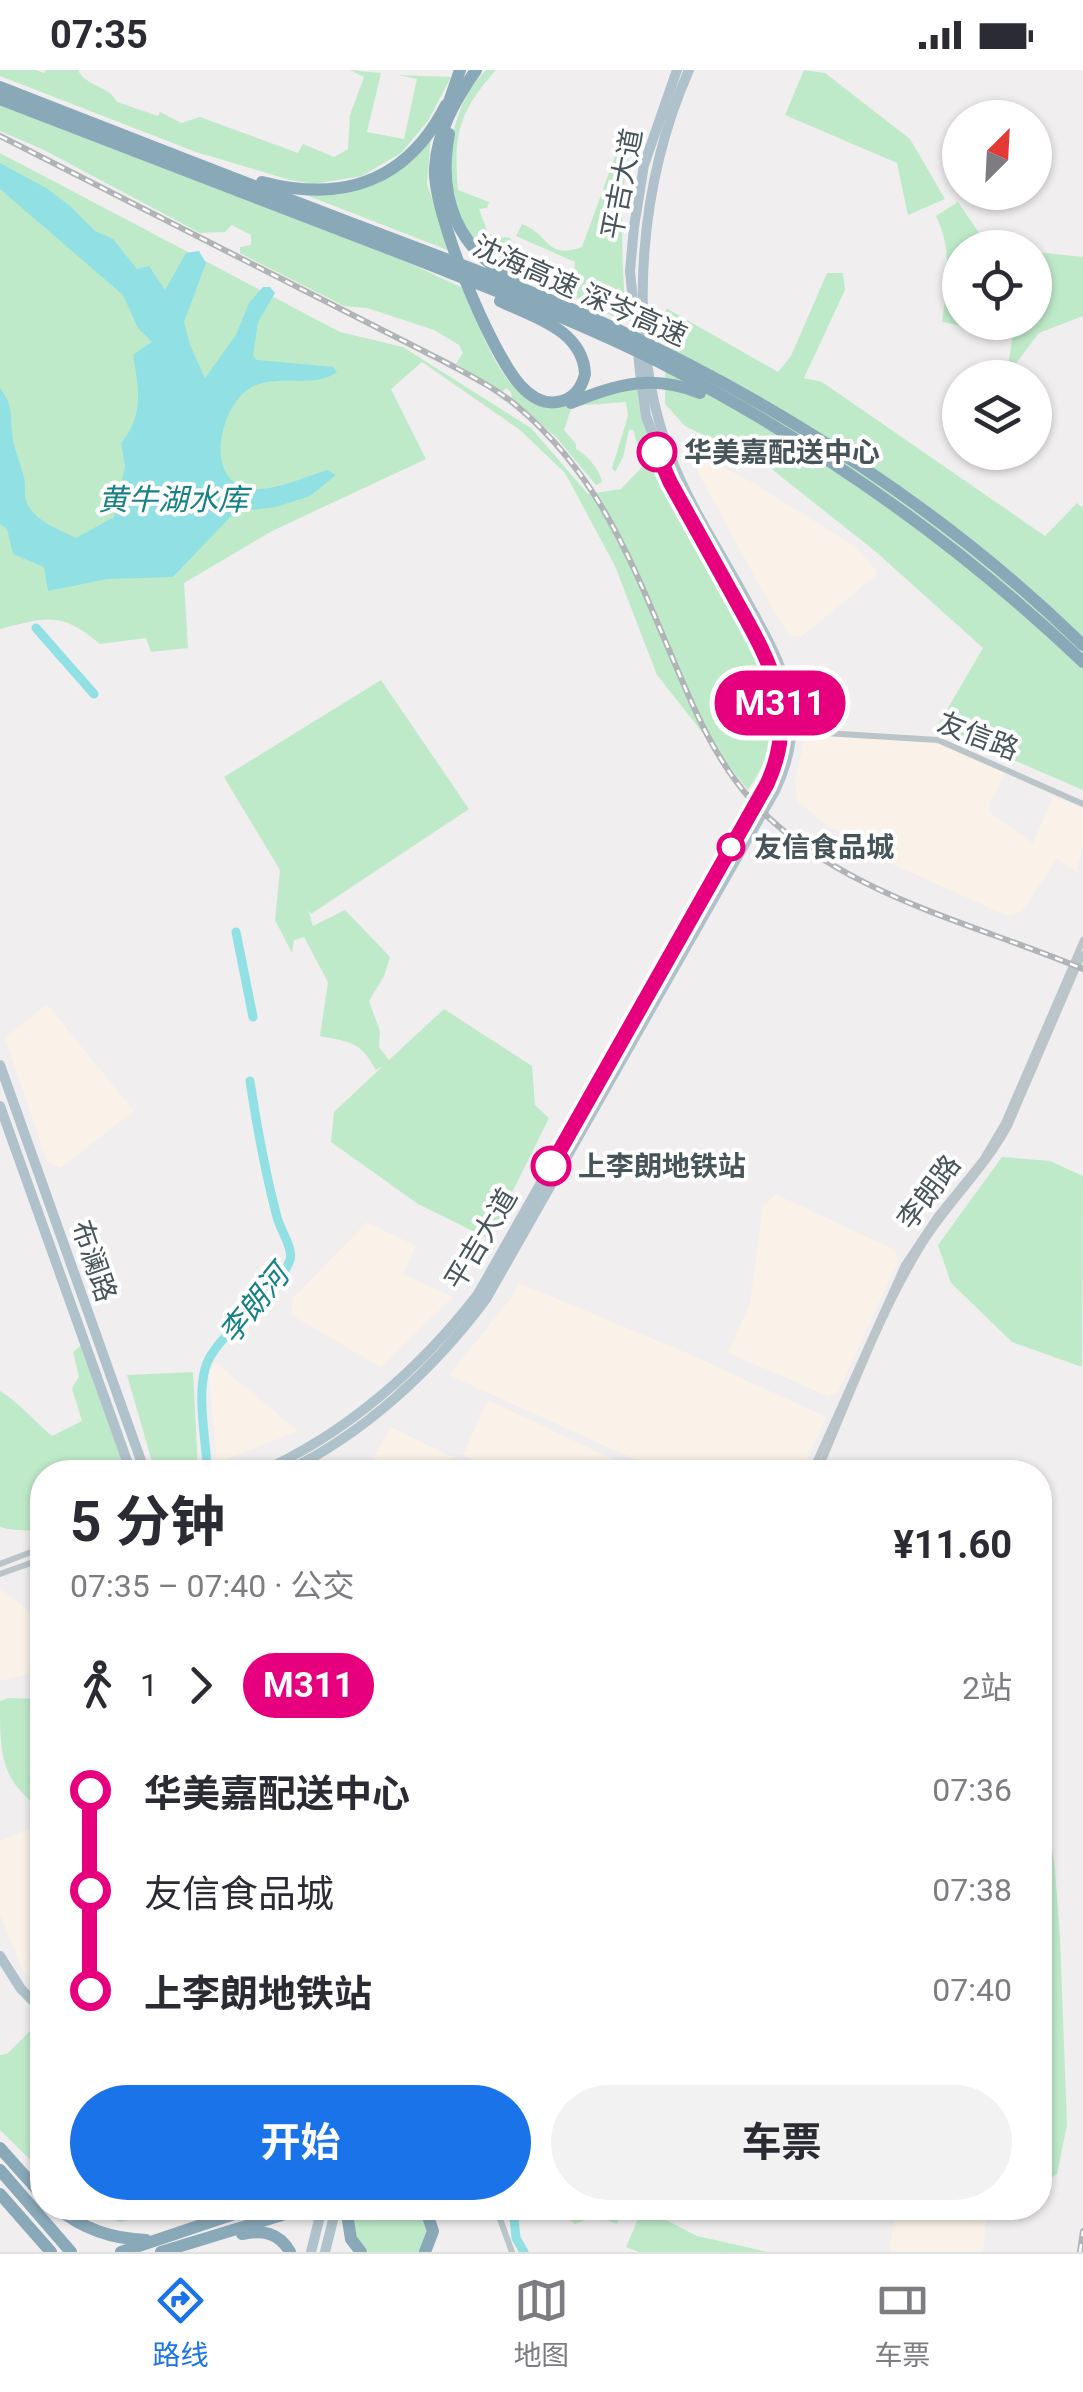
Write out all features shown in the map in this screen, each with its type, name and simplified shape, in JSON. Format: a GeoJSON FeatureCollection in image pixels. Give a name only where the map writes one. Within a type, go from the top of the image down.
{"type":"FeatureCollection","features":[{"type":"Feature","properties":{"kind":"highway"},"geometry":{"type":"LineString","coordinates":[[130,138],[292,189],[320,192],[348,188],[376,178],[418,147],[468,71]]}},
{"type":"Feature","properties":{"kind":"highway"},"geometry":{"type":"LineString","coordinates":[[468,71],[435,140],[431,164],[433,201],[500,366],[532,402],[546,407],[562,406],[623,384],[671,384],[698,392],[806,446]]}},
{"type":"Feature","properties":{"kind":"highway"},"geometry":{"type":"LineString","coordinates":[[468,71],[447,146],[447,186],[461,232],[490,266],[610,332]]}},
{"type":"Feature","properties":{"kind":"highway","name":"沈海高速 深岑高速"},"geometry":{"type":"LineString","coordinates":[[0,87],[610,332],[734,390],[898,494],[998,569],[1083,645]]}},
{"type":"Feature","properties":{"kind":"highway"},"geometry":{"type":"LineString","coordinates":[[0,99],[610,332]]}},
{"type":"Feature","properties":{"kind":"highway"},"geometry":{"type":"LineString","coordinates":[[370,242],[558,328],[583,358],[585,374],[580,388],[567,399],[552,403],[528,393],[504,364],[477,310]]}},
{"type":"Feature","properties":{"kind":"highway","name":"沈海高速 深岑高速"},"geometry":{"type":"LineString","coordinates":[[662,358],[806,446],[931,532],[1083,662]]}},
{"type":"Feature","properties":{"kind":"highway"},"geometry":{"type":"LineString","coordinates":[[0,2148],[30,2182]]}},
{"type":"Feature","properties":{"kind":"highway"},"geometry":{"type":"LineString","coordinates":[[0,2170],[30,2204]]}},
{"type":"Feature","properties":{"kind":"highway"},"geometry":{"type":"LineString","coordinates":[[0,2194],[48,2249]]}},
{"type":"Feature","properties":{"kind":"highway"},"geometry":{"type":"LineString","coordinates":[[0,2210],[48,2249]]}},
{"type":"Feature","properties":{"kind":"highway"},"geometry":{"type":"LineString","coordinates":[[44,2220],[72,2252]]}},
{"type":"Feature","properties":{"kind":"highway"},"geometry":{"type":"LineString","coordinates":[[74,2220],[114,2237],[148,2240],[168,2236]]}},
{"type":"Feature","properties":{"kind":"highway"},"geometry":{"type":"LineString","coordinates":[[120,2252],[215,2220]]}},
{"type":"Feature","properties":{"kind":"highway"},"geometry":{"type":"LineString","coordinates":[[161,2252],[175,2251],[269,2220]]}},
{"type":"Feature","properties":{"kind":"highway"},"geometry":{"type":"LineString","coordinates":[[348,2220],[351,2239],[361,2252]]}},
{"type":"Feature","properties":{"kind":"highway"},"geometry":{"type":"LineString","coordinates":[[425,2252],[434,2230],[430,2220]]}},
{"type":"Feature","properties":{"kind":"highway"},"geometry":{"type":"LineString","coordinates":[[433,2252],[440,2231],[438,2220]]}},
{"type":"Feature","properties":{"kind":"highway"},"geometry":{"type":"LineString","coordinates":[[210,2240],[268,2232],[284,2242],[290,2252]]}},
{"type":"Feature","properties":{"kind":"main road","name":"平吉大道"},"geometry":{"type":"LineString","coordinates":[[677,70],[644,165],[634,228],[630,271],[640,372],[650,429],[670,482],[774,674],[782,723],[771,787]]}},
{"type":"Feature","properties":{"kind":"main road","name":"平吉大道"},"geometry":{"type":"LineString","coordinates":[[284,1460],[315,1444],[393,1384],[436,1345],[478,1294],[789,756],[792,729],[788,688],[776,653],[680,478],[655,403],[643,296],[645,238],[665,131],[689,70]]}},
{"type":"Feature","properties":{"kind":"main road","name":"平吉大道"},"geometry":{"type":"LineString","coordinates":[[305,1460],[347,1435],[408,1386],[444,1352],[486,1300],[742,838]]}},
{"type":"Feature","properties":{"kind":"main road","name":"布澜路"},"geometry":{"type":"LineString","coordinates":[[0,1066],[142,1460]]}},
{"type":"Feature","properties":{"kind":"main road","name":"布澜路"},"geometry":{"type":"LineString","coordinates":[[2,1119],[126,1460]]}},
{"type":"Feature","properties":{"kind":"main road"},"geometry":{"type":"LineString","coordinates":[[0,1956],[30,1998]]}},
{"type":"Feature","properties":{"kind":"main road"},"geometry":{"type":"LineString","coordinates":[[0,1969],[30,2006]]}},
{"type":"Feature","properties":{"kind":"main road"},"geometry":{"type":"LineString","coordinates":[[311,2252],[319,2220]]}},
{"type":"Feature","properties":{"kind":"main road"},"geometry":{"type":"LineString","coordinates":[[325,2252],[333,2220]]}},
{"type":"Feature","properties":{"kind":"street","name":"友信路"},"geometry":{"type":"LineString","coordinates":[[792,729],[938,740],[1083,802]]}},
{"type":"Feature","properties":{"kind":"street","name":"李朗路"},"geometry":{"type":"LineString","coordinates":[[820,1460],[898,1276],[1004,1123],[1083,940]]}},
{"type":"Feature","properties":{"kind":"street","name":"李朗路"},"geometry":{"type":"LineString","coordinates":[[938,1219],[1002,1139],[1083,954]]}},
{"type":"Feature","properties":{"kind":"street"},"geometry":{"type":"LineString","coordinates":[[2,1119],[18,1116]]}},
{"type":"Feature","properties":{"kind":"street"},"geometry":{"type":"LineString","coordinates":[[0,1564],[30,1553]]}},
{"type":"Feature","properties":{"kind":"street"},"geometry":{"type":"LineString","coordinates":[[0,1574],[30,1563]]}},
{"type":"Feature","properties":{"kind":"street"},"geometry":{"type":"LineString","coordinates":[[500,2220],[512,2252]]}},
{"type":"Feature","properties":{"kind":"shaded area"},"geometry":{"type":"Polygon","coordinates":[[[705,457],[854,546],[877,571],[874,577],[801,637],[790,636],[695,466],[705,457]]]}},
{"type":"Feature","properties":{"kind":"shaded area"},"geometry":{"type":"Polygon","coordinates":[[[806,732],[939,740],[1007,771],[989,804],[991,814],[1033,843],[1054,796],[1083,809],[1083,847],[1076,872],[1057,859],[1022,911],[1008,916],[881,859],[797,801],[795,781],[806,732]]]}},
{"type":"Feature","properties":{"kind":"shaded area"},"geometry":{"type":"Polygon","coordinates":[[[47,1004],[134,1111],[60,1168],[47,1161],[5,1038],[47,1004]]]}},
{"type":"Feature","properties":{"kind":"shaded area"},"geometry":{"type":"Polygon","coordinates":[[[775,1194],[895,1250],[898,1261],[838,1392],[828,1396],[728,1353],[750,1303],[763,1207],[775,1194]]]}},
{"type":"Feature","properties":{"kind":"shaded area"},"geometry":{"type":"Polygon","coordinates":[[[367,1222],[416,1246],[403,1274],[453,1297],[381,1367],[291,1315],[293,1298],[367,1222]]]}},
{"type":"Feature","properties":{"kind":"shaded area"},"geometry":{"type":"Polygon","coordinates":[[[519,1283],[826,1417],[806,1460],[637,1460],[449,1375],[519,1283]]]}},
{"type":"Feature","properties":{"kind":"shaded area"},"geometry":{"type":"Polygon","coordinates":[[[215,1362],[298,1431],[217,1460],[209,1376],[215,1362]]]}},
{"type":"Feature","properties":{"kind":"shaded area"},"geometry":{"type":"Polygon","coordinates":[[[488,1400],[614,1460],[474,1460],[463,1455],[488,1400]]]}},
{"type":"Feature","properties":{"kind":"shaded area"},"geometry":{"type":"Polygon","coordinates":[[[391,1427],[454,1458],[453,1460],[372,1460],[391,1427]]]}},
{"type":"Feature","properties":{"kind":"shaded area"},"geometry":{"type":"Polygon","coordinates":[[[0,1588],[30,1612],[30,1673],[0,1681],[0,1588]]]}},
{"type":"Feature","properties":{"kind":"shaded area"},"geometry":{"type":"Polygon","coordinates":[[[30,1829],[30,1977],[23,1971],[0,1915],[0,1841],[30,1829]]]}},
{"type":"Feature","properties":{"kind":"shaded area"},"geometry":{"type":"Polygon","coordinates":[[[895,2220],[986,2220],[983,2252],[889,2252],[895,2220]]]}},
{"type":"Feature","properties":{"kind":"green space"},"geometry":{"type":"Polygon","coordinates":[[[0,70],[78,70],[117,102],[158,116],[160,112],[181,123],[200,117],[298,153],[303,144],[334,157],[348,149],[350,115],[364,77],[350,70],[381,73],[367,132],[404,139],[417,79],[398,75],[451,77],[428,121],[401,153],[362,176],[314,184],[196,152],[0,76],[0,70]]]}},
{"type":"Feature","properties":{"kind":"green space"},"geometry":{"type":"Polygon","coordinates":[[[486,70],[496,70],[474,98],[461,124],[458,190],[489,202],[487,208],[479,209],[488,233],[509,237],[522,253],[562,271],[568,278],[573,277],[575,262],[516,236],[522,224],[554,248],[582,247],[616,154],[628,158],[622,219],[626,322],[498,263],[477,246],[463,223],[450,170],[452,142],[458,115],[486,70]]]}},
{"type":"Feature","properties":{"kind":"green space"},"geometry":{"type":"Polygon","coordinates":[[[804,70],[825,73],[910,139],[942,200],[908,215],[897,163],[785,115],[804,70]]]}},
{"type":"Feature","properties":{"kind":"green space"},"geometry":{"type":"Polygon","coordinates":[[[0,105],[396,257],[465,289],[496,362],[521,394],[536,404],[554,408],[636,380],[650,443],[638,446],[633,430],[629,430],[615,472],[612,468],[628,416],[626,402],[572,406],[564,430],[599,473],[602,482],[596,485],[556,437],[512,399],[511,392],[506,388],[502,392],[456,364],[463,353],[459,345],[434,330],[367,308],[344,306],[240,253],[240,247],[251,245],[251,235],[232,225],[225,232],[200,233],[42,149],[0,131],[0,105]]]}},
{"type":"Feature","properties":{"kind":"green space"},"geometry":{"type":"Polygon","coordinates":[[[431,135],[427,184],[450,251],[301,193],[356,188],[431,135]]]}},
{"type":"Feature","properties":{"kind":"green space"},"geometry":{"type":"Polygon","coordinates":[[[0,153],[340,332],[403,347],[531,428],[588,494],[621,489],[653,456],[773,689],[771,742],[748,790],[657,675],[615,566],[565,473],[520,430],[422,362],[391,389],[426,459],[272,531],[184,583],[188,648],[151,652],[146,638],[100,644],[75,626],[53,620],[0,629],[0,153]]]}},
{"type":"Feature","properties":{"kind":"green space"},"geometry":{"type":"Polygon","coordinates":[[[945,210],[963,210],[977,230],[942,232],[936,216],[945,210]]]}},
{"type":"Feature","properties":{"kind":"green space"},"geometry":{"type":"Polygon","coordinates":[[[1052,254],[1083,257],[1083,316],[1052,328],[1052,254]]]}},
{"type":"Feature","properties":{"kind":"green space"},"geometry":{"type":"Polygon","coordinates":[[[827,273],[843,273],[845,290],[804,378],[822,382],[942,465],[942,470],[949,470],[1045,536],[1077,503],[1083,508],[1083,790],[937,727],[983,648],[875,551],[769,467],[685,426],[665,404],[666,308],[778,372],[791,356],[827,273]]]}},
{"type":"Feature","properties":{"kind":"green space"},"geometry":{"type":"Polygon","coordinates":[[[1012,340],[1034,340],[1018,360],[1009,360],[1012,340]]]}},
{"type":"Feature","properties":{"kind":"green space"},"geometry":{"type":"Polygon","coordinates":[[[381,680],[469,809],[311,914],[308,910],[313,926],[345,910],[390,957],[369,1001],[380,1031],[379,1047],[389,1060],[444,1009],[532,1066],[535,1105],[549,1118],[489,1239],[418,1204],[331,1142],[334,1112],[383,1066],[376,1070],[365,1053],[353,1044],[320,1036],[328,982],[304,937],[294,940],[292,953],[275,920],[280,870],[224,777],[381,680]]]}},
{"type":"Feature","properties":{"kind":"green space"},"geometry":{"type":"Polygon","coordinates":[[[1002,1157],[1050,1161],[1083,1176],[1082,1367],[1012,1342],[951,1283],[938,1245],[1002,1157]]]}},
{"type":"Feature","properties":{"kind":"green space"},"geometry":{"type":"Polygon","coordinates":[[[83,1344],[125,1460],[30,1460],[30,1530],[0,1527],[0,1391],[52,1436],[82,1421],[72,1388],[79,1377],[73,1352],[83,1344]]]}},
{"type":"Feature","properties":{"kind":"green space"},"geometry":{"type":"Polygon","coordinates":[[[193,1372],[197,1460],[152,1460],[127,1375],[193,1372]]]}},
{"type":"Feature","properties":{"kind":"green space"},"geometry":{"type":"Polygon","coordinates":[[[30,1699],[30,1800],[18,1788],[5,1764],[0,1701],[30,1699]]]}},
{"type":"Feature","properties":{"kind":"green space"},"geometry":{"type":"Polygon","coordinates":[[[1052,1848],[1060,1938],[1067,2125],[1057,2174],[1052,2178],[1052,1848]]]}},
{"type":"Feature","properties":{"kind":"green space"},"geometry":{"type":"Polygon","coordinates":[[[30,2031],[30,2159],[0,2130],[0,2055],[7,2054],[30,2031]]]}},
{"type":"Feature","properties":{"kind":"green space"},"geometry":{"type":"Polygon","coordinates":[[[352,2220],[424,2220],[428,2227],[419,2252],[368,2252],[353,2231],[352,2220]]]}},
{"type":"Feature","properties":{"kind":"green space"},"geometry":{"type":"Polygon","coordinates":[[[638,2220],[666,2220],[697,2236],[768,2252],[639,2252],[626,2247],[638,2220]]]}},
{"type":"Feature","properties":{"kind":"water","name":"黄牛湖水库"},"geometry":{"type":"Polygon","coordinates":[[[0,163],[46,188],[95,231],[113,239],[137,269],[149,266],[165,290],[186,253],[199,251],[206,263],[184,322],[205,378],[236,335],[249,303],[263,287],[270,287],[275,293],[258,322],[253,356],[257,360],[333,367],[337,372],[318,380],[264,383],[243,394],[226,421],[221,453],[224,468],[231,480],[253,489],[274,487],[327,470],[336,475],[310,496],[276,507],[235,512],[173,577],[108,579],[48,591],[44,567],[13,554],[7,529],[0,524],[0,388],[10,409],[26,501],[41,519],[76,538],[114,517],[125,466],[121,443],[133,422],[138,401],[133,355],[152,342],[138,328],[123,295],[0,189],[0,163]]]}},
{"type":"Feature","properties":{"kind":"waterway","name":"李朗河"},"geometry":{"type":"LineString","coordinates":[[36,628],[94,694]]}},
{"type":"Feature","properties":{"kind":"waterway","name":"李朗河"},"geometry":{"type":"LineString","coordinates":[[236,932],[253,1017]]}},
{"type":"Feature","properties":{"kind":"waterway","name":"李朗河"},"geometry":{"type":"LineString","coordinates":[[206,1460],[202,1406],[210,1356],[272,1288],[291,1256],[269,1183],[250,1081]]}},
{"type":"Feature","properties":{"kind":"waterway","name":"李朗河"},"geometry":{"type":"LineString","coordinates":[[514,2220],[516,2238],[524,2252]]}},
{"type":"Feature","properties":{"kind":"railway"},"geometry":{"type":"LineString","coordinates":[[0,136],[447,363],[510,400],[547,434],[594,494],[629,558],[708,736],[753,802],[787,834],[865,883],[1083,969]]}},
{"type":"Feature","properties":{"kind":"railway"},"geometry":{"type":"LineString","coordinates":[[1080,2252],[1083,2231]]}},
{"type":"Feature","properties":{"kind":"bus line","name":"M311"},"geometry":{"type":"LineString","coordinates":[[551,1166],[767,784],[781,739],[781,708],[774,674],[657,452]]}},
{"type":"Feature","properties":{"kind":"place","name":"华美嘉配送中心"},"geometry":{"type":"Point","coordinates":[657,452]}},
{"type":"Feature","properties":{"kind":"place","name":"友信食品城"},"geometry":{"type":"Point","coordinates":[731,847]}},
{"type":"Feature","properties":{"kind":"place","name":"上李朗地铁站"},"geometry":{"type":"Point","coordinates":[551,1166]}}]}
